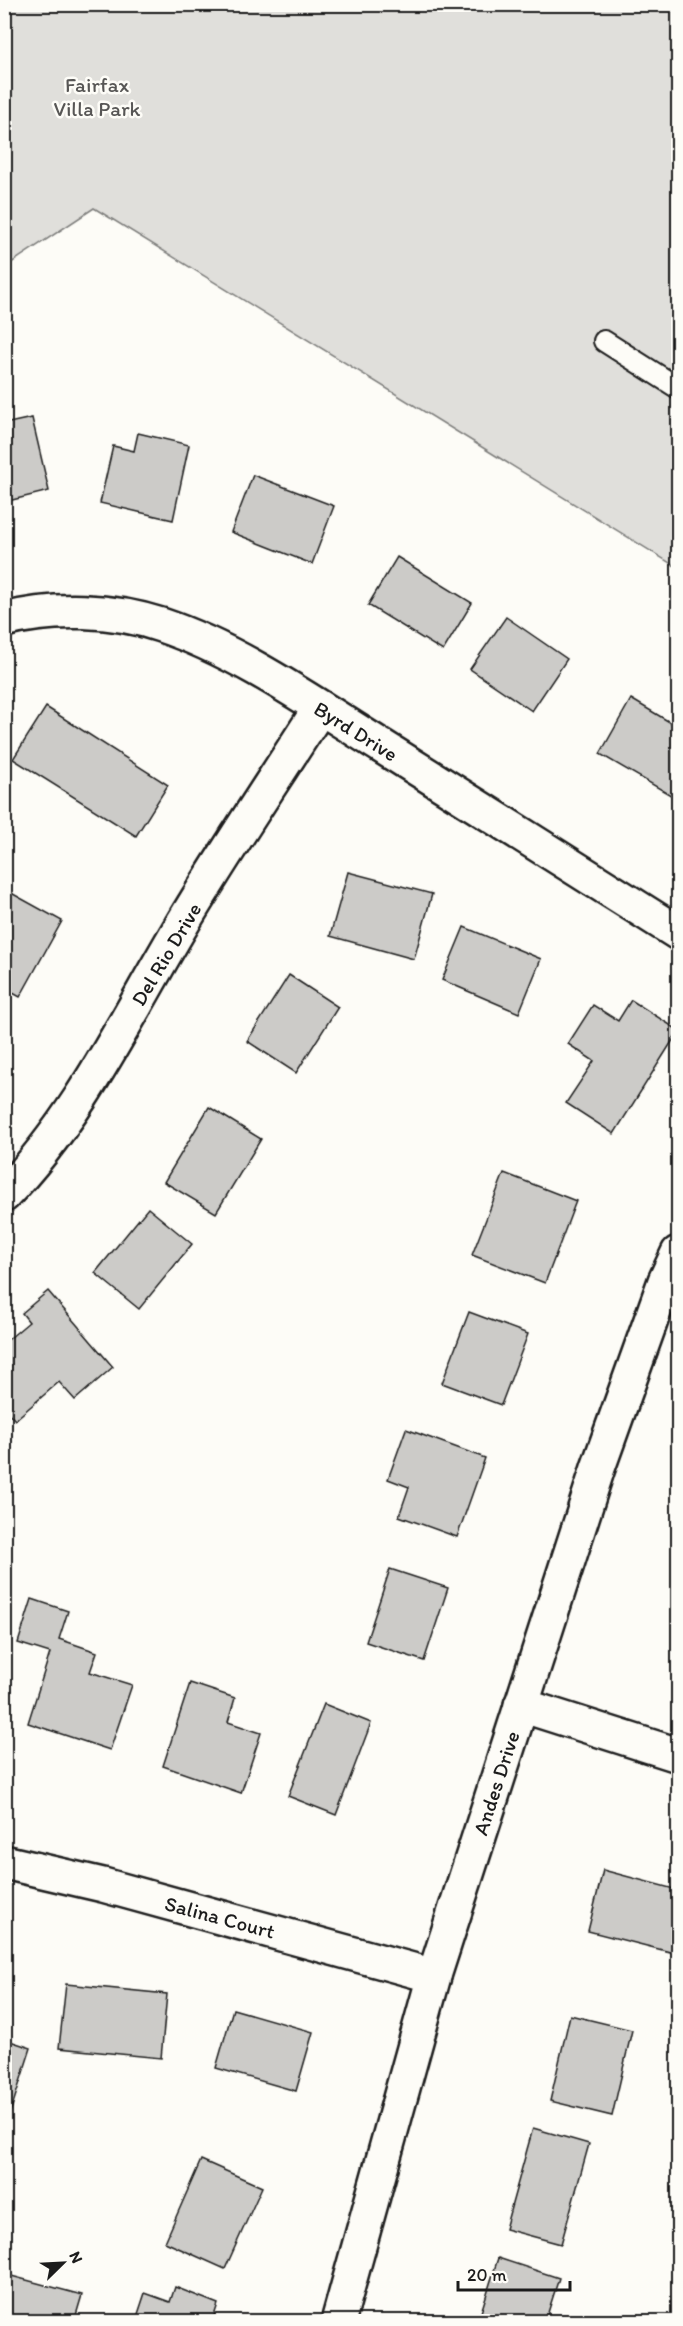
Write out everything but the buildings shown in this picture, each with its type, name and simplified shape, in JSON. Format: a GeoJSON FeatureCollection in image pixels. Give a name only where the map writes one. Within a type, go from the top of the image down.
{"type":"FeatureCollection","features":[{"type":"Feature","properties":{"kind":"street","name":"Byrd Drive"},"geometry":{"type":"LineString","coordinates":[[4,620],[54,612],[87,612],[159,624],[207,642],[320,708],[678,933]]}},
{"type":"Feature","properties":{"kind":"street","name":"Del Rio Drive"},"geometry":{"type":"LineString","coordinates":[[4,1195],[25,1173],[78,1104],[182,924],[320,708]]}},
{"type":"Feature","properties":{"kind":"street","name":"Andes Drive"},"geometry":{"type":"LineString","coordinates":[[338,2322],[434,1976],[598,1468],[665,1281],[678,1253]]}},
{"type":"Feature","properties":{"kind":"street"},"geometry":{"type":"LineString","coordinates":[[521,1705],[678,1755]]}},
{"type":"Feature","properties":{"kind":"street","name":"Salina Court"},"geometry":{"type":"LineString","coordinates":[[4,1862],[102,1885],[434,1976]]}},
{"type":"Feature","properties":{"kind":"lane"},"geometry":{"type":"LineString","coordinates":[[604,340],[678,388]]}},
{"type":"Feature","properties":{"kind":"green space","name":"Fairfax Villa Park"},"geometry":{"type":"Polygon","coordinates":[[[5,5],[678,5],[678,568],[94,208],[5,267],[5,5]]]}}]}
